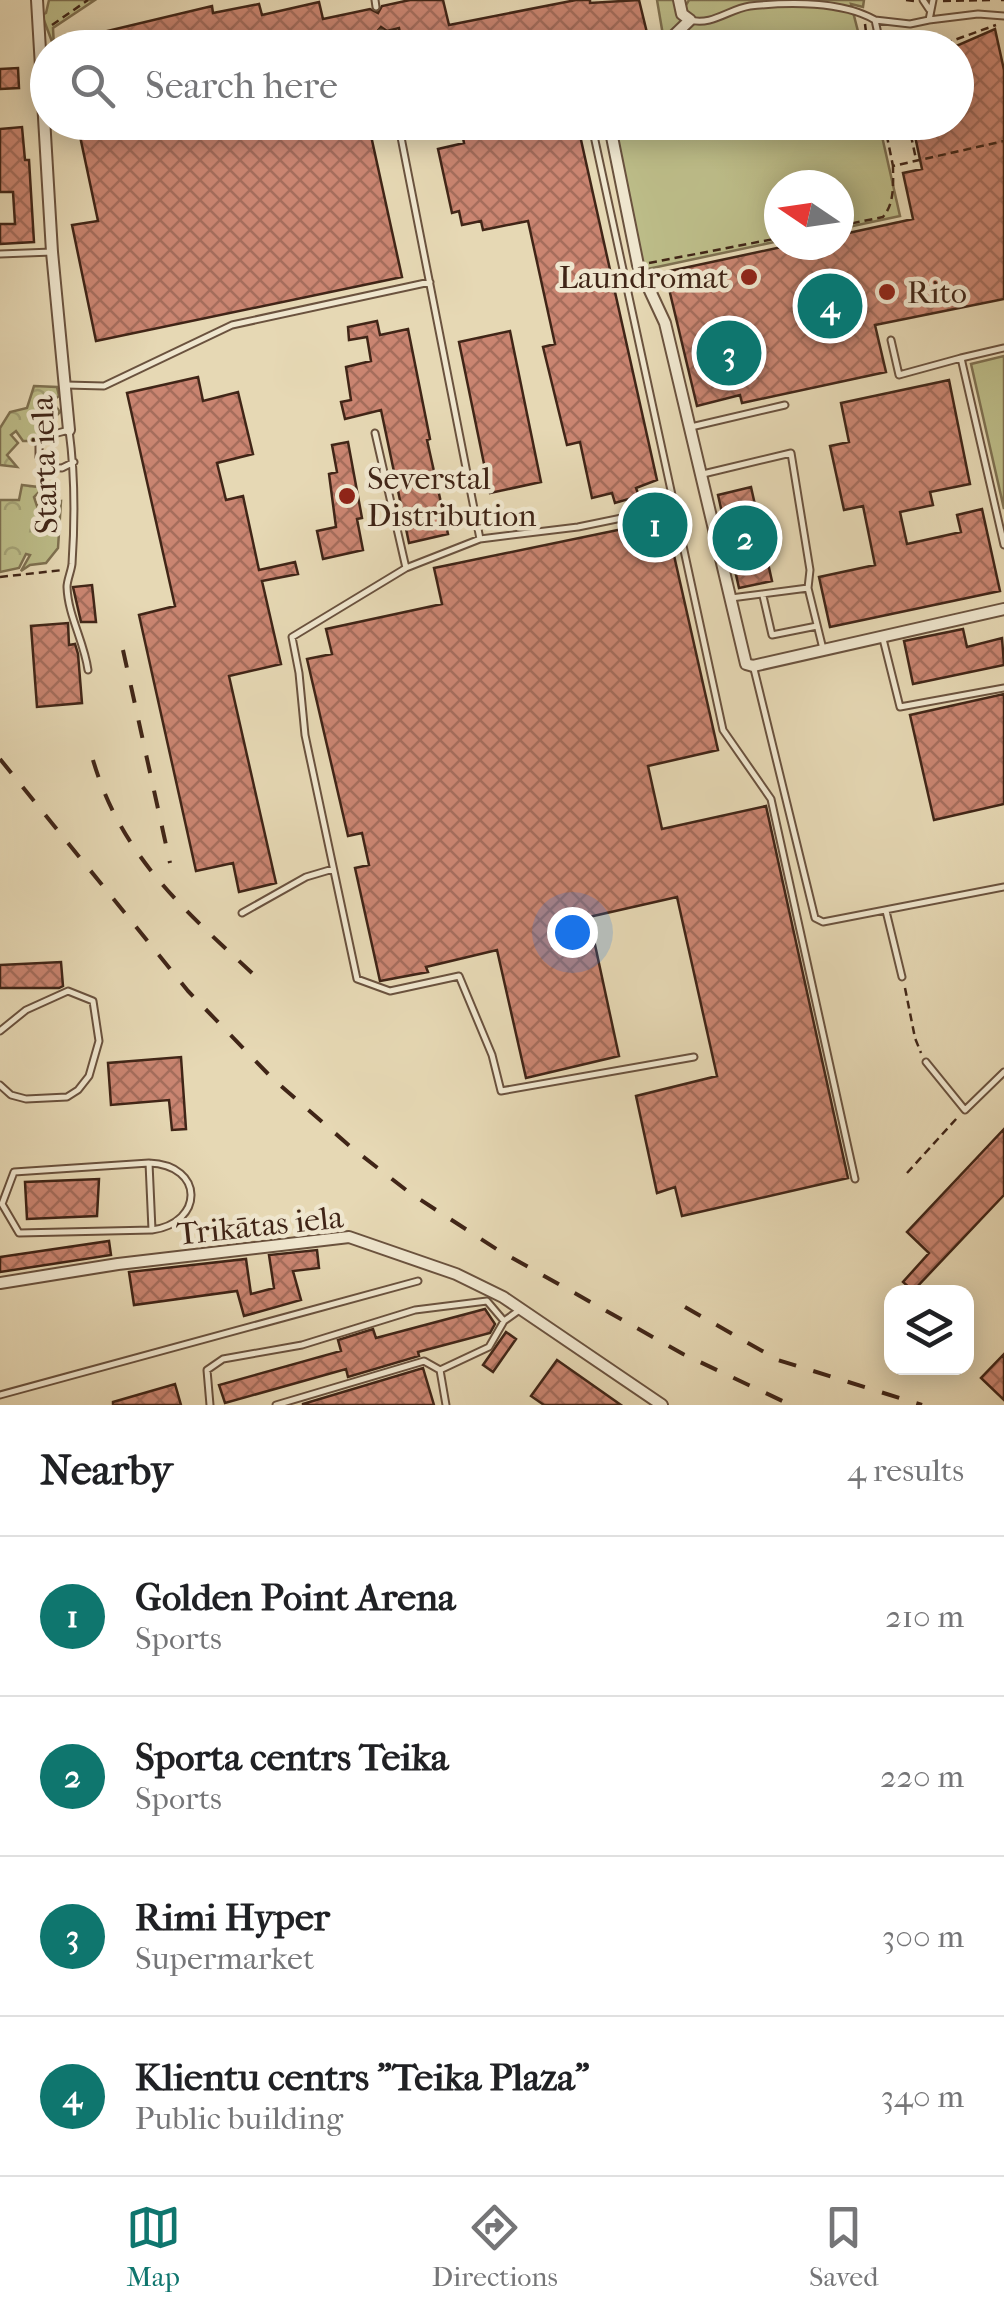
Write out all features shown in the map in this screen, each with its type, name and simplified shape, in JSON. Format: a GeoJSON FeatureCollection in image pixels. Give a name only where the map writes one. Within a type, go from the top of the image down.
{"type":"FeatureCollection","features":[{"type":"Feature","properties":{"kind":"street","name":"Starta iela"},"geometry":{"type":"LineString","coordinates":[[36,0],[37,30]]}},
{"type":"Feature","properties":{"kind":"street"},"geometry":{"type":"LineString","coordinates":[[679,0],[682,14],[690,20],[680,30]]}},
{"type":"Feature","properties":{"kind":"street","name":"Starta iela"},"geometry":{"type":"LineString","coordinates":[[44,140],[70,430]]}},
{"type":"Feature","properties":{"kind":"street"},"geometry":{"type":"LineString","coordinates":[[612,140],[638,265],[664,323],[746,664],[753,666],[1004,608]]}},
{"type":"Feature","properties":{"kind":"street","name":"Trikātas iela"},"geometry":{"type":"LineString","coordinates":[[0,1283],[118,1264],[349,1237],[456,1274],[520,1309],[662,1405]]}},
{"type":"Feature","properties":{"kind":"lane"},"geometry":{"type":"LineString","coordinates":[[923,0],[929,9]]}},
{"type":"Feature","properties":{"kind":"lane"},"geometry":{"type":"LineString","coordinates":[[929,20],[933,0]]}},
{"type":"Feature","properties":{"kind":"lane"},"geometry":{"type":"LineString","coordinates":[[690,20],[701,23],[749,6],[839,6],[875,20],[910,24],[978,14],[1004,18]]}},
{"type":"Feature","properties":{"kind":"lane"},"geometry":{"type":"LineString","coordinates":[[875,20],[877,30]]}},
{"type":"Feature","properties":{"kind":"lane"},"geometry":{"type":"LineString","coordinates":[[402,140],[480,539]]}},
{"type":"Feature","properties":{"kind":"lane"},"geometry":{"type":"LineString","coordinates":[[595,140],[723,730],[771,799],[856,1179]]}},
{"type":"Feature","properties":{"kind":"lane"},"geometry":{"type":"LineString","coordinates":[[601,167],[617,164]]}},
{"type":"Feature","properties":{"kind":"lane"},"geometry":{"type":"LineString","coordinates":[[0,254],[52,252]]}},
{"type":"Feature","properties":{"kind":"lane"},"geometry":{"type":"LineString","coordinates":[[66,385],[104,386],[232,326],[430,282]]}},
{"type":"Feature","properties":{"kind":"lane"},"geometry":{"type":"LineString","coordinates":[[890,340],[899,375],[1004,348]]}},
{"type":"Feature","properties":{"kind":"lane"},"geometry":{"type":"LineString","coordinates":[[960,358],[1004,545]]}},
{"type":"Feature","properties":{"kind":"lane"},"geometry":{"type":"LineString","coordinates":[[691,427],[785,405]]}},
{"type":"Feature","properties":{"kind":"lane"},"geometry":{"type":"LineString","coordinates":[[70,430],[50,436],[40,445],[39,457],[52,470],[74,462]]}},
{"type":"Feature","properties":{"kind":"lane","name":"Starta iela"},"geometry":{"type":"LineString","coordinates":[[70,430],[74,462],[72,568],[67,586],[88,670]]}},
{"type":"Feature","properties":{"kind":"lane"},"geometry":{"type":"LineString","coordinates":[[375,433],[406,568]]}},
{"type":"Feature","properties":{"kind":"lane"},"geometry":{"type":"LineString","coordinates":[[700,474],[790,453],[810,570],[808,588],[823,650]]}},
{"type":"Feature","properties":{"kind":"lane"},"geometry":{"type":"LineString","coordinates":[[676,507],[578,527],[480,539],[406,568],[292,638],[305,735],[357,980],[390,991],[459,976],[492,1055],[501,1091],[694,1057]]}},
{"type":"Feature","properties":{"kind":"lane"},"geometry":{"type":"LineString","coordinates":[[730,598],[808,588]]}},
{"type":"Feature","properties":{"kind":"lane"},"geometry":{"type":"LineString","coordinates":[[762,596],[772,635],[817,626]]}},
{"type":"Feature","properties":{"kind":"lane"},"geometry":{"type":"LineString","coordinates":[[882,636],[900,707],[1004,688]]}},
{"type":"Feature","properties":{"kind":"lane"},"geometry":{"type":"LineString","coordinates":[[753,666],[798,837],[814,918],[823,922],[1004,887]]}},
{"type":"Feature","properties":{"kind":"lane"},"geometry":{"type":"LineString","coordinates":[[242,913],[306,877],[333,869]]}},
{"type":"Feature","properties":{"kind":"lane"},"geometry":{"type":"LineString","coordinates":[[886,911],[902,977]]}},
{"type":"Feature","properties":{"kind":"lane"},"geometry":{"type":"LineString","coordinates":[[0,1031],[26,1010],[68,991],[93,1001],[100,1041],[89,1076],[67,1097],[26,1099],[12,1095],[0,1085]]}},
{"type":"Feature","properties":{"kind":"lane"},"geometry":{"type":"LineString","coordinates":[[926,1062],[964,1110],[1004,1072]]}},
{"type":"Feature","properties":{"kind":"lane"},"geometry":{"type":"LineString","coordinates":[[149,1163],[152,1230]]}},
{"type":"Feature","properties":{"kind":"lane"},"geometry":{"type":"LineString","coordinates":[[149,1163],[169,1164],[181,1171],[191,1188],[182,1218],[170,1227],[19,1233],[1,1204],[14,1172],[149,1163]]}},
{"type":"Feature","properties":{"kind":"lane"},"geometry":{"type":"LineString","coordinates":[[0,1395],[418,1281]]}},
{"type":"Feature","properties":{"kind":"lane"},"geometry":{"type":"LineString","coordinates":[[210,1405],[207,1370],[223,1359],[302,1345],[415,1310],[452,1304],[488,1301],[504,1321]]}},
{"type":"Feature","properties":{"kind":"lane"},"geometry":{"type":"LineString","coordinates":[[440,1370],[489,1347],[504,1321],[520,1309]]}},
{"type":"Feature","properties":{"kind":"lane"},"geometry":{"type":"LineString","coordinates":[[276,1405],[424,1361],[440,1370]]}},
{"type":"Feature","properties":{"kind":"lane"},"geometry":{"type":"LineString","coordinates":[[440,1370],[446,1405]]}},
{"type":"Feature","properties":{"kind":"path"},"geometry":{"type":"LineString","coordinates":[[46,30],[88,0]]}},
{"type":"Feature","properties":{"kind":"path"},"geometry":{"type":"LineString","coordinates":[[942,1],[992,0]]}},
{"type":"Feature","properties":{"kind":"path"},"geometry":{"type":"LineString","coordinates":[[974,30],[1004,18]]}},
{"type":"Feature","properties":{"kind":"path"},"geometry":{"type":"LineString","coordinates":[[854,223],[888,212],[893,166],[888,140]]}},
{"type":"Feature","properties":{"kind":"path"},"geometry":{"type":"LineString","coordinates":[[912,140],[916,160]]}},
{"type":"Feature","properties":{"kind":"path"},"geometry":{"type":"LineString","coordinates":[[893,166],[1004,141]]}},
{"type":"Feature","properties":{"kind":"path"},"geometry":{"type":"LineString","coordinates":[[638,265],[764,241]]}},
{"type":"Feature","properties":{"kind":"path","name":"Starta iela"},"geometry":{"type":"LineString","coordinates":[[0,578],[72,568]]}},
{"type":"Feature","properties":{"kind":"path"},"geometry":{"type":"LineString","coordinates":[[902,977],[914,1038],[926,1062]]}},
{"type":"Feature","properties":{"kind":"path"},"geometry":{"type":"LineString","coordinates":[[907,1173],[964,1110]]}},
{"type":"Feature","properties":{"kind":"green space"},"geometry":{"type":"Polygon","coordinates":[[[49,0],[95,0],[53,30],[48,30],[42,15],[49,0]]]}},
{"type":"Feature","properties":{"kind":"green space"},"geometry":{"type":"Polygon","coordinates":[[[657,0],[676,0],[686,5],[689,0],[864,0],[863,7],[851,4],[858,30],[662,30],[657,0]]]}},
{"type":"Feature","properties":{"kind":"green space"},"geometry":{"type":"Polygon","coordinates":[[[616,140],[883,140],[900,216],[854,226],[854,170],[764,170],[764,244],[643,270],[616,140]]]}},
{"type":"Feature","properties":{"kind":"green space"},"geometry":{"type":"Polygon","coordinates":[[[1004,356],[1004,509],[971,364],[1004,356]]]}},
{"type":"Feature","properties":{"kind":"green space"},"geometry":{"type":"Polygon","coordinates":[[[34,386],[57,387],[59,396],[52,401],[60,412],[40,441],[23,441],[16,431],[11,435],[18,443],[7,455],[17,467],[0,465],[0,428],[10,412],[27,408],[34,386]]]}},
{"type":"Feature","properties":{"kind":"green space"},"geometry":{"type":"Polygon","coordinates":[[[22,485],[38,487],[40,491],[34,497],[37,506],[61,501],[58,548],[46,563],[21,571],[30,555],[26,554],[19,568],[0,572],[0,500],[19,500],[22,485]]]}},
{"type":"Feature","properties":{"kind":"building"},"geometry":{"type":"Polygon","coordinates":[[[410,0],[443,0],[449,25],[576,0],[639,0],[646,30],[381,27],[111,30],[212,6],[213,13],[259,4],[262,15],[319,2],[323,19],[370,9],[378,13],[382,6],[410,0]]]}},
{"type":"Feature","properties":{"kind":"building"},"geometry":{"type":"Polygon","coordinates":[[[995,29],[1004,70],[1004,299],[875,325],[886,372],[742,403],[740,395],[697,406],[665,272],[764,251],[764,260],[854,260],[854,232],[913,219],[903,173],[922,169],[916,140],[974,140],[974,38],[995,29]]]}},
{"type":"Feature","properties":{"kind":"building"},"geometry":{"type":"Polygon","coordinates":[[[18,68],[19,88],[0,89],[0,69],[18,68]]]}},
{"type":"Feature","properties":{"kind":"building"},"geometry":{"type":"Polygon","coordinates":[[[22,127],[25,160],[29,160],[34,242],[0,244],[0,224],[15,224],[13,192],[0,192],[0,129],[22,127]]]}},
{"type":"Feature","properties":{"kind":"building"},"geometry":{"type":"Polygon","coordinates":[[[81,140],[372,140],[402,277],[96,341],[72,225],[98,221],[81,140]]]}},
{"type":"Feature","properties":{"kind":"building"},"geometry":{"type":"Polygon","coordinates":[[[463,140],[581,140],[657,480],[636,488],[639,496],[615,503],[612,493],[592,498],[580,442],[567,445],[543,347],[555,344],[528,221],[483,230],[481,221],[462,225],[459,211],[452,213],[438,149],[464,143],[463,140]]]}},
{"type":"Feature","properties":{"kind":"building"},"geometry":{"type":"Polygon","coordinates":[[[377,321],[380,335],[408,329],[448,534],[409,543],[381,410],[345,419],[341,402],[351,400],[346,367],[371,361],[367,337],[349,340],[348,327],[377,321]]]}},
{"type":"Feature","properties":{"kind":"building"},"geometry":{"type":"Polygon","coordinates":[[[510,331],[541,482],[490,493],[459,342],[510,331]]]}},
{"type":"Feature","properties":{"kind":"building"},"geometry":{"type":"Polygon","coordinates":[[[198,377],[203,401],[238,392],[253,454],[217,463],[226,500],[243,496],[259,570],[295,562],[298,574],[262,581],[281,664],[229,676],[276,883],[239,892],[233,863],[196,871],[139,615],[175,606],[127,393],[198,377]]]}},
{"type":"Feature","properties":{"kind":"building"},"geometry":{"type":"Polygon","coordinates":[[[949,380],[970,484],[930,492],[933,505],[900,512],[907,544],[961,532],[957,515],[982,509],[1000,591],[830,627],[819,577],[875,565],[863,506],[844,510],[830,446],[849,442],[841,403],[949,380]]]}},
{"type":"Feature","properties":{"kind":"building"},"geometry":{"type":"Polygon","coordinates":[[[348,442],[362,518],[357,519],[363,550],[323,559],[317,531],[336,527],[329,474],[337,472],[332,445],[348,442]]]}},
{"type":"Feature","properties":{"kind":"building"},"geometry":{"type":"Polygon","coordinates":[[[751,487],[772,581],[739,588],[718,495],[751,487]]]}},
{"type":"Feature","properties":{"kind":"building"},"geometry":{"type":"Polygon","coordinates":[[[666,520],[718,750],[648,766],[662,829],[766,806],[848,1178],[682,1216],[675,1187],[657,1193],[636,1096],[717,1076],[677,897],[589,917],[619,1056],[526,1078],[497,950],[426,967],[428,972],[380,981],[355,868],[369,865],[362,833],[348,836],[307,659],[332,654],[326,629],[442,604],[434,568],[666,520]]]}},
{"type":"Feature","properties":{"kind":"building"},"geometry":{"type":"Polygon","coordinates":[[[92,585],[96,622],[81,622],[73,587],[92,585]]]}},
{"type":"Feature","properties":{"kind":"building"},"geometry":{"type":"Polygon","coordinates":[[[68,623],[69,645],[75,644],[78,654],[82,703],[37,707],[31,626],[68,623]]]}},
{"type":"Feature","properties":{"kind":"building"},"geometry":{"type":"Polygon","coordinates":[[[963,629],[967,647],[1002,638],[1004,665],[913,684],[904,641],[963,629]]]}},
{"type":"Feature","properties":{"kind":"building"},"geometry":{"type":"Polygon","coordinates":[[[1004,694],[1004,804],[934,820],[910,715],[1004,694]]]}},
{"type":"Feature","properties":{"kind":"building"},"geometry":{"type":"Polygon","coordinates":[[[61,962],[63,986],[59,988],[0,988],[0,965],[61,962]]]}},
{"type":"Feature","properties":{"kind":"building"},"geometry":{"type":"Polygon","coordinates":[[[181,1057],[186,1129],[172,1130],[169,1100],[111,1105],[108,1063],[181,1057]]]}},
{"type":"Feature","properties":{"kind":"building"},"geometry":{"type":"Polygon","coordinates":[[[1004,1129],[1004,1195],[919,1285],[903,1282],[929,1253],[907,1232],[1004,1129]]]}},
{"type":"Feature","properties":{"kind":"building"},"geometry":{"type":"Polygon","coordinates":[[[99,1179],[97,1216],[27,1219],[25,1182],[99,1179]]]}},
{"type":"Feature","properties":{"kind":"building"},"geometry":{"type":"Polygon","coordinates":[[[109,1241],[111,1255],[0,1272],[0,1257],[109,1241]]]}},
{"type":"Feature","properties":{"kind":"building"},"geometry":{"type":"Polygon","coordinates":[[[317,1250],[319,1268],[293,1271],[301,1300],[244,1316],[237,1291],[134,1305],[129,1272],[246,1259],[251,1294],[274,1288],[269,1255],[317,1250]]]}},
{"type":"Feature","properties":{"kind":"building"},"geometry":{"type":"Polygon","coordinates":[[[485,1309],[495,1324],[490,1333],[418,1352],[419,1356],[348,1377],[346,1369],[225,1403],[219,1385],[341,1351],[338,1340],[373,1329],[376,1338],[485,1309]]]}},
{"type":"Feature","properties":{"kind":"building"},"geometry":{"type":"Polygon","coordinates":[[[506,1332],[516,1339],[493,1372],[483,1365],[506,1332]]]}},
{"type":"Feature","properties":{"kind":"building"},"geometry":{"type":"Polygon","coordinates":[[[1004,1354],[1004,1400],[981,1378],[1004,1354]]]}},
{"type":"Feature","properties":{"kind":"building"},"geometry":{"type":"Polygon","coordinates":[[[557,1360],[621,1405],[544,1405],[531,1396],[557,1360]]]}},
{"type":"Feature","properties":{"kind":"building"},"geometry":{"type":"Polygon","coordinates":[[[423,1368],[434,1405],[303,1405],[303,1404],[423,1368]]]}},
{"type":"Feature","properties":{"kind":"building"},"geometry":{"type":"Polygon","coordinates":[[[175,1384],[181,1405],[113,1405],[113,1402],[175,1384]]]}},
{"type":"Feature","properties":{"kind":"railway"},"geometry":{"type":"LineString","coordinates":[[123,650],[170,863]]}},
{"type":"Feature","properties":{"kind":"railway"},"geometry":{"type":"LineString","coordinates":[[0,759],[188,991],[273,1079],[352,1148],[410,1193],[498,1250],[683,1354],[791,1405]]}},
{"type":"Feature","properties":{"kind":"railway"},"geometry":{"type":"LineString","coordinates":[[93,760],[105,794],[137,852],[178,902],[252,973]]}},
{"type":"Feature","properties":{"kind":"railway"},"geometry":{"type":"LineString","coordinates":[[685,1307],[778,1360],[922,1405]]}},
{"type":"Feature","properties":{"kind":"place","name":"Laundromat"},"geometry":{"type":"Point","coordinates":[749,277]}},
{"type":"Feature","properties":{"kind":"place","name":"Rito"},"geometry":{"type":"Point","coordinates":[887,292]}},
{"type":"Feature","properties":{"kind":"place","name":"Klientu centrs \"Teika Plaza\""},"geometry":{"type":"Point","coordinates":[830,306]}},
{"type":"Feature","properties":{"kind":"place","name":"Rimi Hyper"},"geometry":{"type":"Point","coordinates":[729,353]}},
{"type":"Feature","properties":{"kind":"place","name":"Severstal Distribution"},"geometry":{"type":"Point","coordinates":[347,496]}},
{"type":"Feature","properties":{"kind":"place","name":"Golden Point Arena"},"geometry":{"type":"Point","coordinates":[655,525]}},
{"type":"Feature","properties":{"kind":"place","name":"Sporta centrs Teika"},"geometry":{"type":"Point","coordinates":[745,538]}}]}
